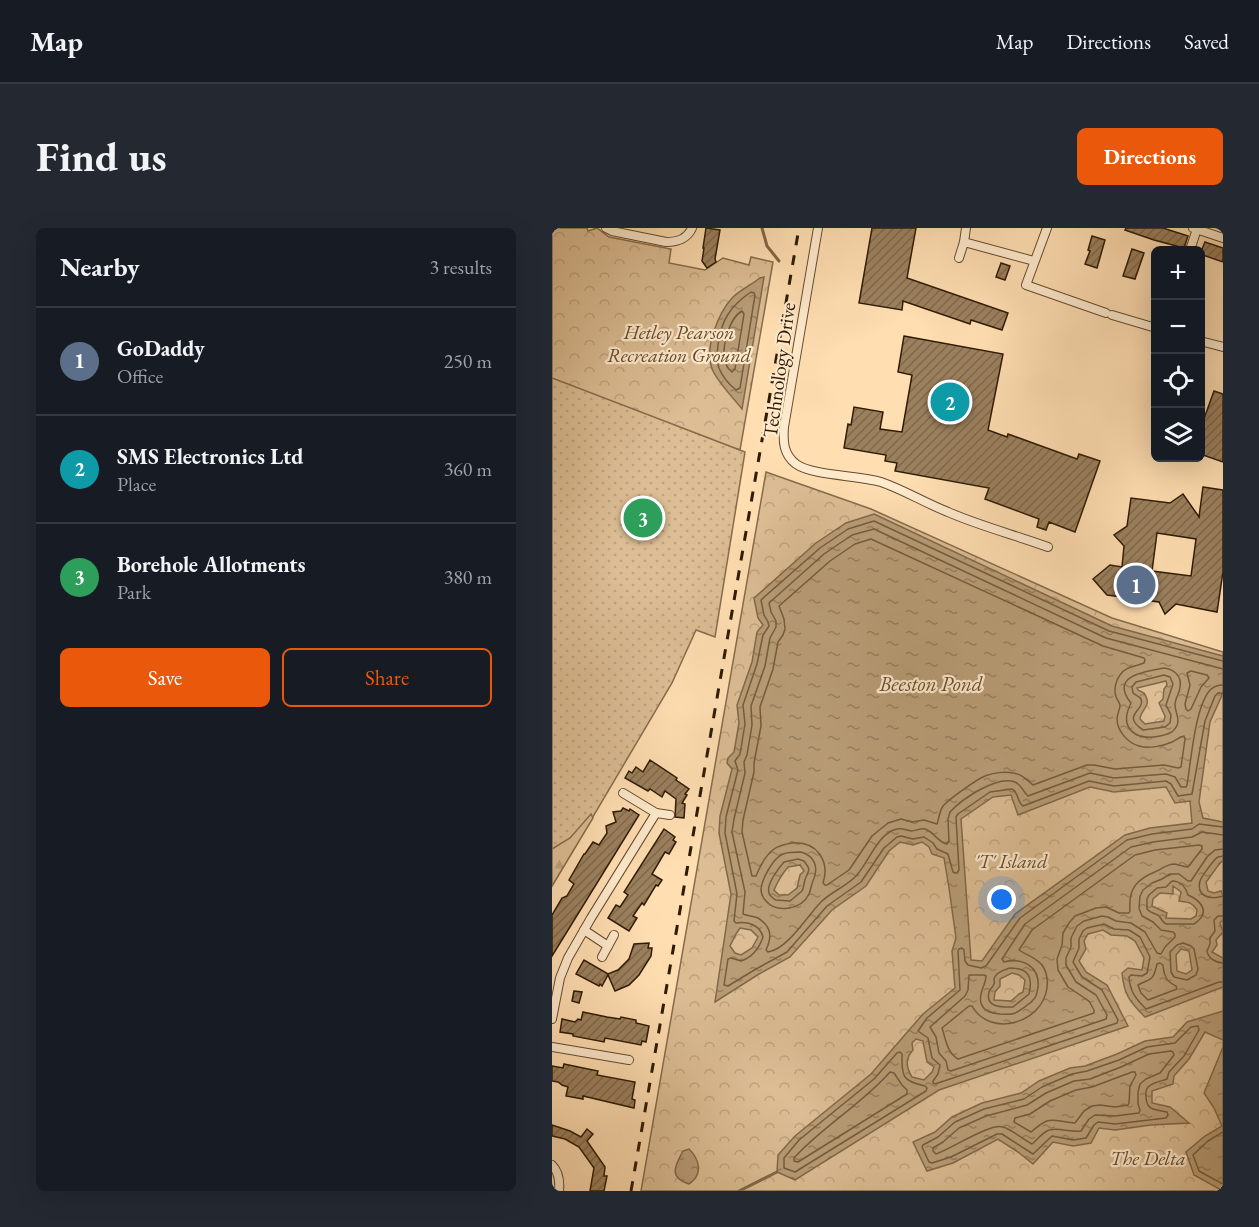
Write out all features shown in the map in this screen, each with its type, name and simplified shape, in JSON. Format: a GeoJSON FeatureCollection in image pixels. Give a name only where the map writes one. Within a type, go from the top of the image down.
{"type":"FeatureCollection","features":[{"type":"Feature","properties":{"kind":"street"},"geometry":{"type":"LineString","coordinates":[[606,228],[675,242],[684,238],[692,228]]}},
{"type":"Feature","properties":{"kind":"street","name":"Technology Drive"},"geometry":{"type":"LineString","coordinates":[[818,228],[784,427],[783,442],[791,460],[804,468],[881,482],[950,513],[1048,547]]}},
{"type":"Feature","properties":{"kind":"street"},"geometry":{"type":"LineString","coordinates":[[959,258],[966,228]]}},
{"type":"Feature","properties":{"kind":"street"},"geometry":{"type":"LineString","coordinates":[[1047,228],[1026,285],[1151,327]]}},
{"type":"Feature","properties":{"kind":"street"},"geometry":{"type":"LineString","coordinates":[[1191,246],[1195,229],[1223,238]]}},
{"type":"Feature","properties":{"kind":"street"},"geometry":{"type":"LineString","coordinates":[[964,242],[1034,261]]}},
{"type":"Feature","properties":{"kind":"street"},"geometry":{"type":"LineString","coordinates":[[1205,342],[1223,347]]}},
{"type":"Feature","properties":{"kind":"street"},"geometry":{"type":"LineString","coordinates":[[623,793],[656,813],[670,814]]}},
{"type":"Feature","properties":{"kind":"street"},"geometry":{"type":"LineString","coordinates":[[552,1019],[562,971],[584,930],[656,813]]}},
{"type":"Feature","properties":{"kind":"street"},"geometry":{"type":"LineString","coordinates":[[584,930],[608,946]]}},
{"type":"Feature","properties":{"kind":"street"},"geometry":{"type":"LineString","coordinates":[[602,957],[614,935]]}},
{"type":"Feature","properties":{"kind":"street"},"geometry":{"type":"LineString","coordinates":[[552,1047],[629,1060]]}},
{"type":"Feature","properties":{"kind":"street"},"geometry":{"type":"LineString","coordinates":[[552,1165],[559,1178],[559,1191]]}},
{"type":"Feature","properties":{"kind":"green space","name":"Hetley Pearson Recreation Ground"},"geometry":{"type":"Polygon","coordinates":[[[552,228],[587,228],[588,231],[597,228],[609,237],[671,249],[669,263],[705,270],[723,258],[749,265],[751,257],[773,262],[740,450],[552,378],[552,228]]]}},
{"type":"Feature","properties":{"kind":"green space"},"geometry":{"type":"Polygon","coordinates":[[[552,377],[745,452],[715,637],[696,630],[672,683],[552,886],[552,377]]]}},
{"type":"Feature","properties":{"kind":"green space"},"geometry":{"type":"Polygon","coordinates":[[[766,472],[871,509],[1112,618],[1223,652],[1223,1191],[641,1191],[766,472]]]}},
{"type":"Feature","properties":{"kind":"green space"},"geometry":{"type":"Polygon","coordinates":[[[591,814],[593,818],[552,886],[552,849],[570,838],[591,814]]]}},
{"type":"Feature","properties":{"kind":"water"},"geometry":{"type":"Polygon","coordinates":[[[764,277],[742,409],[713,371],[710,362],[711,343],[717,322],[727,304],[733,297],[764,277]]]}},
{"type":"Feature","properties":{"kind":"water","name":"Beeston Pond"},"geometry":{"type":"Polygon","coordinates":[[[874,514],[1112,626],[1223,656],[1223,693],[1210,722],[1199,802],[1203,818],[1223,822],[1223,860],[1206,882],[1208,891],[1214,893],[1221,891],[1223,895],[1223,920],[1220,923],[1223,932],[1216,940],[1217,945],[1212,952],[1223,958],[1223,987],[1145,1017],[1129,998],[1123,981],[1122,973],[1128,968],[1142,970],[1144,958],[1135,941],[1127,936],[1111,935],[1103,930],[1088,934],[1084,941],[1086,949],[1079,961],[1086,972],[1107,985],[1128,1026],[939,1090],[795,1180],[777,1172],[778,1155],[795,1136],[871,1074],[923,1014],[955,988],[952,951],[956,938],[944,858],[932,854],[929,847],[922,842],[913,845],[900,842],[889,851],[866,886],[832,910],[790,957],[715,1002],[731,894],[719,833],[720,816],[732,769],[727,763],[728,758],[734,752],[739,723],[737,705],[752,662],[757,632],[763,625],[758,618],[754,598],[816,543],[846,523],[874,514]],[[1166,681],[1137,688],[1144,693],[1147,701],[1140,719],[1145,724],[1164,721],[1165,716],[1159,703],[1163,699],[1166,681]],[[1090,787],[1018,815],[1011,795],[993,797],[961,819],[971,960],[982,961],[1015,914],[1125,835],[1150,828],[1192,823],[1190,801],[1175,803],[1166,787],[1114,792],[1090,787]],[[800,865],[788,867],[774,890],[779,895],[788,895],[797,888],[800,875],[804,871],[800,865]],[[1173,886],[1173,894],[1160,893],[1153,899],[1152,906],[1167,913],[1166,918],[1191,919],[1196,916],[1195,907],[1190,903],[1179,901],[1181,892],[1173,886]],[[740,928],[730,946],[735,953],[741,955],[752,948],[758,937],[751,930],[740,928]],[[1181,949],[1176,955],[1177,971],[1186,974],[1192,970],[1189,951],[1181,949]],[[1012,973],[1000,979],[1000,986],[995,992],[994,1000],[1011,1001],[1023,992],[1025,980],[1012,973]],[[916,1039],[912,1043],[913,1050],[907,1063],[908,1070],[912,1077],[924,1080],[934,1067],[927,1062],[923,1041],[916,1039]]]}},
{"type":"Feature","properties":{"kind":"water"},"geometry":{"type":"Polygon","coordinates":[[[1223,1011],[1223,1040],[1205,1032],[1189,1059],[1174,1076],[1173,1084],[1152,1091],[1152,1103],[1170,1107],[1189,1123],[1115,1130],[1099,1128],[1091,1143],[1073,1146],[1053,1142],[1033,1164],[998,1139],[953,1163],[927,1171],[913,1142],[935,1132],[952,1117],[982,1103],[1021,1093],[1039,1081],[1070,1068],[1085,1066],[1145,1041],[1173,1037],[1187,1022],[1223,1011]]]}},
{"type":"Feature","properties":{"kind":"water"},"geometry":{"type":"Polygon","coordinates":[[[1223,1047],[1223,1191],[1194,1175],[1186,1152],[1205,1136],[1222,1126],[1204,1093],[1223,1047]]]}},
{"type":"Feature","properties":{"kind":"water"},"geometry":{"type":"Polygon","coordinates":[[[689,1149],[696,1158],[698,1173],[689,1184],[678,1178],[675,1170],[683,1151],[689,1149]]]}},
{"type":"Feature","properties":{"kind":"building"},"geometry":{"type":"Polygon","coordinates":[[[706,228],[720,230],[716,262],[707,268],[702,261],[706,228]]]}},
{"type":"Feature","properties":{"kind":"building"},"geometry":{"type":"Polygon","coordinates":[[[872,228],[916,228],[907,278],[1008,313],[1002,330],[971,320],[970,324],[903,301],[902,310],[859,303],[872,228]]]}},
{"type":"Feature","properties":{"kind":"building"},"geometry":{"type":"Polygon","coordinates":[[[1126,228],[1163,228],[1188,236],[1185,246],[1176,246],[1125,230],[1126,228]]]}},
{"type":"Feature","properties":{"kind":"building"},"geometry":{"type":"Polygon","coordinates":[[[1092,236],[1105,240],[1097,268],[1085,264],[1092,236]]]}},
{"type":"Feature","properties":{"kind":"building"},"geometry":{"type":"Polygon","coordinates":[[[1205,242],[1223,248],[1223,262],[1205,256],[1205,242]]]}},
{"type":"Feature","properties":{"kind":"building"},"geometry":{"type":"Polygon","coordinates":[[[1132,249],[1144,253],[1135,279],[1123,276],[1132,249]]]}},
{"type":"Feature","properties":{"kind":"building"},"geometry":{"type":"Polygon","coordinates":[[[1001,263],[1010,266],[1005,280],[996,277],[1001,263]]]}},
{"type":"Feature","properties":{"kind":"building"},"geometry":{"type":"Polygon","coordinates":[[[904,336],[1003,354],[988,430],[1007,437],[1008,434],[1077,459],[1079,454],[1100,461],[1075,532],[1049,522],[1046,530],[1037,527],[1039,519],[985,499],[989,488],[895,471],[897,463],[885,461],[886,455],[844,448],[848,424],[851,425],[854,407],[883,412],[880,429],[902,432],[912,375],[898,372],[904,336]]]}},
{"type":"Feature","properties":{"kind":"building"},"geometry":{"type":"Polygon","coordinates":[[[1214,391],[1223,394],[1223,462],[1205,456],[1205,416],[1214,391]]]}},
{"type":"Feature","properties":{"kind":"building"},"geometry":{"type":"Polygon","coordinates":[[[1203,487],[1223,490],[1223,572],[1217,612],[1176,604],[1165,614],[1159,602],[1107,595],[1093,579],[1110,565],[1122,567],[1124,546],[1114,535],[1127,526],[1131,498],[1170,503],[1183,494],[1199,517],[1203,487]],[[1157,533],[1152,571],[1191,576],[1196,539],[1157,533]]]}},
{"type":"Feature","properties":{"kind":"building"},"geometry":{"type":"Polygon","coordinates":[[[650,760],[689,789],[682,803],[685,804],[684,818],[675,817],[676,799],[665,791],[662,797],[625,778],[629,771],[632,773],[636,767],[643,772],[650,760]]]}},
{"type":"Feature","properties":{"kind":"building"},"geometry":{"type":"Polygon","coordinates":[[[623,808],[629,811],[630,809],[639,815],[552,956],[552,915],[574,884],[569,880],[584,854],[593,842],[599,845],[607,833],[606,826],[616,822],[613,812],[621,811],[623,808]]]}},
{"type":"Feature","properties":{"kind":"building"},"geometry":{"type":"Polygon","coordinates":[[[664,829],[675,837],[673,840],[676,842],[669,854],[665,852],[652,874],[662,880],[633,916],[637,918],[629,931],[608,918],[616,905],[620,907],[628,895],[624,892],[664,829]]]}},
{"type":"Feature","properties":{"kind":"building"},"geometry":{"type":"Polygon","coordinates":[[[649,943],[648,948],[652,948],[651,956],[639,975],[629,985],[615,991],[608,975],[602,986],[600,984],[599,986],[576,974],[584,960],[608,974],[618,970],[629,959],[634,944],[649,943]]]}},
{"type":"Feature","properties":{"kind":"building"},"geometry":{"type":"Polygon","coordinates":[[[574,991],[582,992],[579,1003],[572,1001],[574,991]]]}},
{"type":"Feature","properties":{"kind":"building"},"geometry":{"type":"Polygon","coordinates":[[[583,1012],[636,1020],[636,1023],[649,1026],[646,1042],[642,1041],[641,1045],[605,1038],[604,1042],[560,1032],[562,1019],[575,1022],[578,1019],[581,1020],[583,1012]]]}},
{"type":"Feature","properties":{"kind":"building"},"geometry":{"type":"Polygon","coordinates":[[[564,1064],[598,1071],[597,1075],[635,1082],[632,1099],[635,1100],[634,1108],[583,1096],[583,1099],[566,1096],[568,1087],[552,1081],[552,1066],[563,1068],[564,1064]]]}},
{"type":"Feature","properties":{"kind":"building"},"geometry":{"type":"Polygon","coordinates":[[[552,1125],[581,1137],[587,1129],[593,1134],[587,1141],[605,1167],[604,1176],[607,1176],[604,1191],[590,1191],[594,1168],[579,1147],[565,1139],[552,1136],[552,1125]]]}},
{"type":"Feature","properties":{"kind":"waterway"},"geometry":{"type":"LineString","coordinates":[[762,228],[767,246],[779,261]]}},
{"type":"Feature","properties":{"kind":"waterway"},"geometry":{"type":"LineString","coordinates":[[739,1191],[777,1172]]}},
{"type":"Feature","properties":{"kind":"railway"},"geometry":{"type":"LineString","coordinates":[[631,1191],[799,228]]}},
{"type":"Feature","properties":{"kind":"place","name":"SMS Electronics Ltd"},"geometry":{"type":"Point","coordinates":[950,402]}},
{"type":"Feature","properties":{"kind":"place","name":"Borehole Allotments"},"geometry":{"type":"Point","coordinates":[643,518]}},
{"type":"Feature","properties":{"kind":"place","name":"GoDaddy"},"geometry":{"type":"Point","coordinates":[1136,585]}},
{"type":"Feature","properties":{"kind":"park label","name":"'T' Island"},"geometry":{"type":"Point","coordinates":[1011,861]}},
{"type":"Feature","properties":{"kind":"park label","name":"The Delta"},"geometry":{"type":"Point","coordinates":[1148,1158]}}]}
